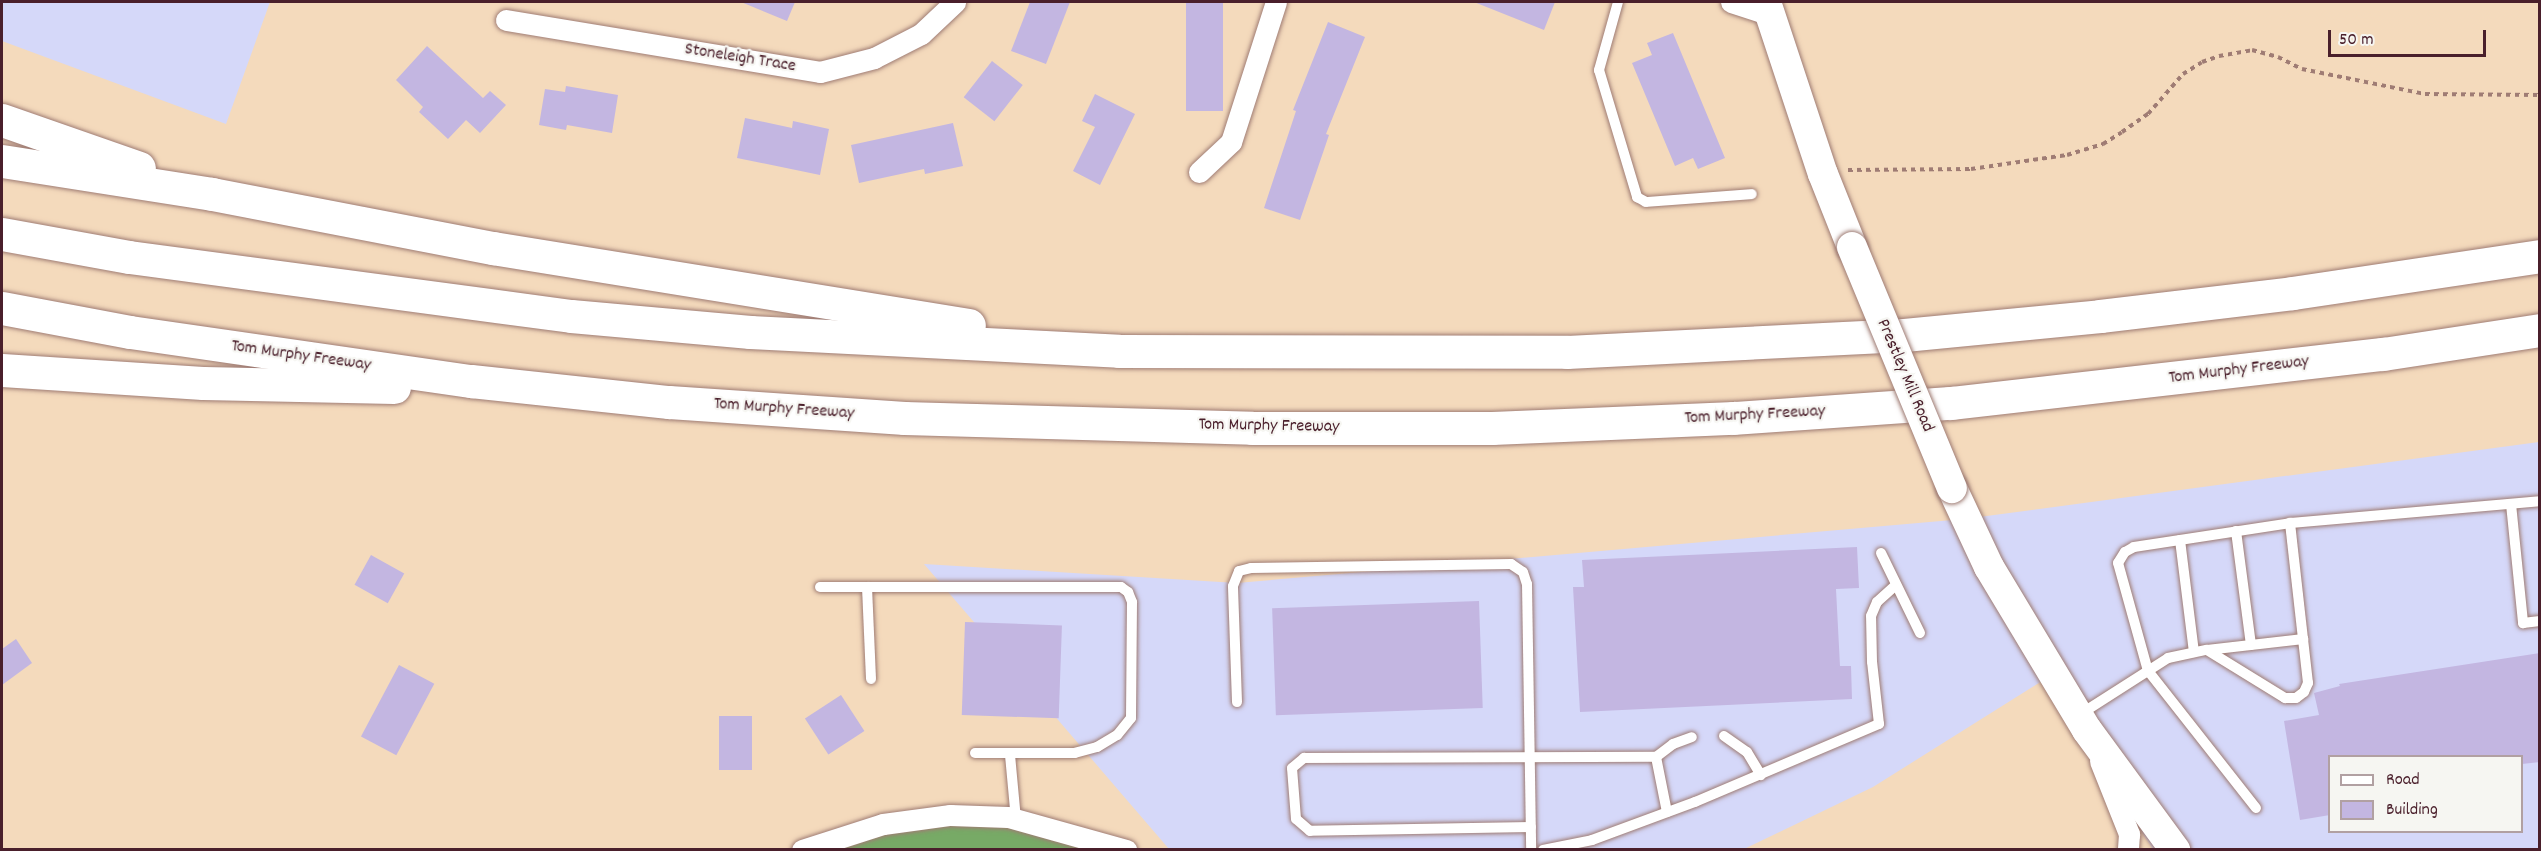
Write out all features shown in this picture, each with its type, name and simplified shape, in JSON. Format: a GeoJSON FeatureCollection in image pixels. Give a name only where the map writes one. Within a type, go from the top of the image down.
{"type":"FeatureCollection","features":[{"type":"Feature","properties":{"kind":"highway"},"geometry":{"type":"LineString","coordinates":[[2,120],[212,194]]}},
{"type":"Feature","properties":{"kind":"highway"},"geometry":{"type":"LineString","coordinates":[[2,161],[212,194],[493,248],[1119,351]]}},
{"type":"Feature","properties":{"kind":"highway"},"geometry":{"type":"LineString","coordinates":[[2,234],[129,257],[571,316],[750,332],[1119,351],[1567,352],[1904,335],[2100,316],[2293,293],[2540,256]]}},
{"type":"Feature","properties":{"kind":"highway","name":"Tom Murphy Freeway"},"geometry":{"type":"LineString","coordinates":[[2,308],[130,332],[471,381],[669,402],[904,418],[1252,428],[1492,428],[1734,418],[1951,403],[2371,356],[2540,330]]}},
{"type":"Feature","properties":{"kind":"highway"},"geometry":{"type":"LineString","coordinates":[[2,370],[203,383],[337,388],[471,381]]}},
{"type":"Feature","properties":{"kind":"street","name":"Stoneleigh Trace"},"geometry":{"type":"LineString","coordinates":[[506,20],[820,72],[874,58],[921,34],[955,2]]}},
{"type":"Feature","properties":{"kind":"street"},"geometry":{"type":"LineString","coordinates":[[1198,172],[1231,142],[1276,2]]}},
{"type":"Feature","properties":{"kind":"street"},"geometry":{"type":"LineString","coordinates":[[1731,2],[1768,8]]}},
{"type":"Feature","properties":{"kind":"street","name":"Prestley Mill Road"},"geometry":{"type":"LineString","coordinates":[[1768,8],[1820,167],[1952,488],[1989,567],[2083,723],[2175,849]]}},
{"type":"Feature","properties":{"kind":"street","name":"Prestley Mill Road"},"geometry":{"type":"LineString","coordinates":[[2083,723],[2129,834],[2128,849]]}},
{"type":"Feature","properties":{"kind":"street"},"geometry":{"type":"LineString","coordinates":[[801,849],[883,824],[950,815],[1016,820],[1126,849]]}},
{"type":"Feature","properties":{"kind":"lane"},"geometry":{"type":"LineString","coordinates":[[1618,2],[1599,70],[1637,197],[1646,202],[1752,194]]}},
{"type":"Feature","properties":{"kind":"lane"},"geometry":{"type":"LineString","coordinates":[[2256,808],[2148,671],[2118,563],[2125,552],[2134,547],[2290,523],[2540,501]]}},
{"type":"Feature","properties":{"kind":"lane"},"geometry":{"type":"LineString","coordinates":[[2511,504],[2523,623],[2540,621]]}},
{"type":"Feature","properties":{"kind":"lane"},"geometry":{"type":"LineString","coordinates":[[2207,650],[2285,698],[2296,698],[2304,692],[2308,683],[2290,523]]}},
{"type":"Feature","properties":{"kind":"lane"},"geometry":{"type":"LineString","coordinates":[[2236,531],[2251,645]]}},
{"type":"Feature","properties":{"kind":"lane"},"geometry":{"type":"LineString","coordinates":[[2180,540],[2194,652]]}},
{"type":"Feature","properties":{"kind":"lane"},"geometry":{"type":"LineString","coordinates":[[1881,553],[1920,633]]}},
{"type":"Feature","properties":{"kind":"lane"},"geometry":{"type":"LineString","coordinates":[[1237,702],[1233,586],[1239,571],[1251,568],[1511,564],[1523,572],[1527,584],[1531,849]]}},
{"type":"Feature","properties":{"kind":"lane"},"geometry":{"type":"LineString","coordinates":[[1543,849],[1592,840],[1761,775],[1879,724],[1872,662],[1871,616],[1877,602],[1896,585]]}},
{"type":"Feature","properties":{"kind":"lane"},"geometry":{"type":"LineString","coordinates":[[820,587],[1121,586],[1128,592],[1132,602],[1131,718],[1117,735],[1097,747],[1075,753],[1011,755],[975,753]]}},
{"type":"Feature","properties":{"kind":"lane"},"geometry":{"type":"LineString","coordinates":[[867,587],[871,679]]}},
{"type":"Feature","properties":{"kind":"lane"},"geometry":{"type":"LineString","coordinates":[[2083,723],[2148,671],[2168,658],[2207,650],[2303,639]]}},
{"type":"Feature","properties":{"kind":"lane"},"geometry":{"type":"LineString","coordinates":[[1724,736],[1747,752],[1761,775]]}},
{"type":"Feature","properties":{"kind":"lane"},"geometry":{"type":"LineString","coordinates":[[1531,827],[1310,831],[1296,819],[1292,768],[1304,758],[1656,757],[1673,744],[1692,737]]}},
{"type":"Feature","properties":{"kind":"lane"},"geometry":{"type":"LineString","coordinates":[[1011,755],[1016,820]]}},
{"type":"Feature","properties":{"kind":"lane"},"geometry":{"type":"LineString","coordinates":[[1656,757],[1667,812]]}},
{"type":"Feature","properties":{"kind":"path"},"geometry":{"type":"LineString","coordinates":[[1820,167],[1851,170],[1896,167],[1936,171],[1971,169],[2067,155],[2103,144],[2122,132],[2148,114],[2183,74],[2202,62],[2219,56],[2252,50],[2278,57],[2302,69],[2424,94],[2540,95]]}},
{"type":"Feature","properties":{"kind":"shaded area"},"geometry":{"type":"Polygon","coordinates":[[[2,2],[270,2],[226,124],[2,41],[2,2]]]}},
{"type":"Feature","properties":{"kind":"shaded area"},"geometry":{"type":"Polygon","coordinates":[[[2539,442],[2539,849],[2153,849],[2042,681],[1873,787],[1744,849],[1169,849],[924,564],[1237,583],[1964,519],[2539,442]]]}},
{"type":"Feature","properties":{"kind":"green space"},"geometry":{"type":"Polygon","coordinates":[[[1008,817],[1098,850],[802,850],[883,824],[1008,817]]]}},
{"type":"Feature","properties":{"kind":"building"},"geometry":{"type":"Polygon","coordinates":[[[741,2],[795,2],[787,21],[741,2]]]}},
{"type":"Feature","properties":{"kind":"building"},"geometry":{"type":"Polygon","coordinates":[[[1030,2],[1070,2],[1046,64],[1011,51],[1030,2]]]}},
{"type":"Feature","properties":{"kind":"building"},"geometry":{"type":"Polygon","coordinates":[[[1186,2],[1223,2],[1223,111],[1186,111],[1186,2]]]}},
{"type":"Feature","properties":{"kind":"building"},"geometry":{"type":"Polygon","coordinates":[[[1474,2],[1555,2],[1544,30],[1474,2]]]}},
{"type":"Feature","properties":{"kind":"building"},"geometry":{"type":"Polygon","coordinates":[[[1328,22],[1365,37],[1326,134],[1329,135],[1300,220],[1264,208],[1296,111],[1293,110],[1328,22]]]}},
{"type":"Feature","properties":{"kind":"building"},"geometry":{"type":"Polygon","coordinates":[[[1673,33],[1725,158],[1698,169],[1693,158],[1675,166],[1632,63],[1652,55],[1647,43],[1673,33]]]}},
{"type":"Feature","properties":{"kind":"building"},"geometry":{"type":"Polygon","coordinates":[[[427,46],[483,98],[490,91],[506,105],[480,133],[466,120],[448,139],[419,112],[423,107],[396,80],[427,46]]]}},
{"type":"Feature","properties":{"kind":"building"},"geometry":{"type":"Polygon","coordinates":[[[992,61],[1023,85],[994,121],[964,97],[992,61]]]}},
{"type":"Feature","properties":{"kind":"building"},"geometry":{"type":"Polygon","coordinates":[[[566,86],[618,95],[612,133],[567,125],[566,130],[539,125],[545,89],[565,92],[566,86]]]}},
{"type":"Feature","properties":{"kind":"building"},"geometry":{"type":"Polygon","coordinates":[[[1095,94],[1135,114],[1100,185],[1073,171],[1095,127],[1082,121],[1095,94]]]}},
{"type":"Feature","properties":{"kind":"building"},"geometry":{"type":"Polygon","coordinates":[[[745,118],[792,128],[793,121],[829,129],[820,175],[737,158],[745,118]]]}},
{"type":"Feature","properties":{"kind":"building"},"geometry":{"type":"Polygon","coordinates":[[[953,123],[963,166],[925,174],[924,169],[859,183],[851,145],[953,123]]]}},
{"type":"Feature","properties":{"kind":"building"},"geometry":{"type":"Polygon","coordinates":[[[1857,547],[1859,588],[1836,589],[1840,666],[1851,666],[1852,699],[1580,712],[1573,587],[1584,587],[1582,560],[1857,547]]]}},
{"type":"Feature","properties":{"kind":"building"},"geometry":{"type":"Polygon","coordinates":[[[371,555],[404,573],[388,603],[355,585],[371,555]]]}},
{"type":"Feature","properties":{"kind":"building"},"geometry":{"type":"Polygon","coordinates":[[[1479,601],[1483,708],[1276,715],[1272,608],[1479,601]]]}},
{"type":"Feature","properties":{"kind":"building"},"geometry":{"type":"Polygon","coordinates":[[[965,622],[1062,625],[1059,718],[962,715],[965,622]]]}},
{"type":"Feature","properties":{"kind":"building"},"geometry":{"type":"Polygon","coordinates":[[[16,639],[32,663],[2,685],[2,649],[16,639]]]}},
{"type":"Feature","properties":{"kind":"building"},"geometry":{"type":"Polygon","coordinates":[[[2540,653],[2540,762],[2523,764],[2523,755],[2328,755],[2328,815],[2300,820],[2284,721],[2319,715],[2314,693],[2340,686],[2339,684],[2540,653]]]}},
{"type":"Feature","properties":{"kind":"building"},"geometry":{"type":"Polygon","coordinates":[[[399,665],[434,684],[396,755],[361,737],[399,665]]]}},
{"type":"Feature","properties":{"kind":"building"},"geometry":{"type":"Polygon","coordinates":[[[841,695],[864,731],[828,754],[805,718],[841,695]]]}},
{"type":"Feature","properties":{"kind":"building"},"geometry":{"type":"Polygon","coordinates":[[[719,716],[752,716],[752,770],[719,770],[719,716]]]}}]}
